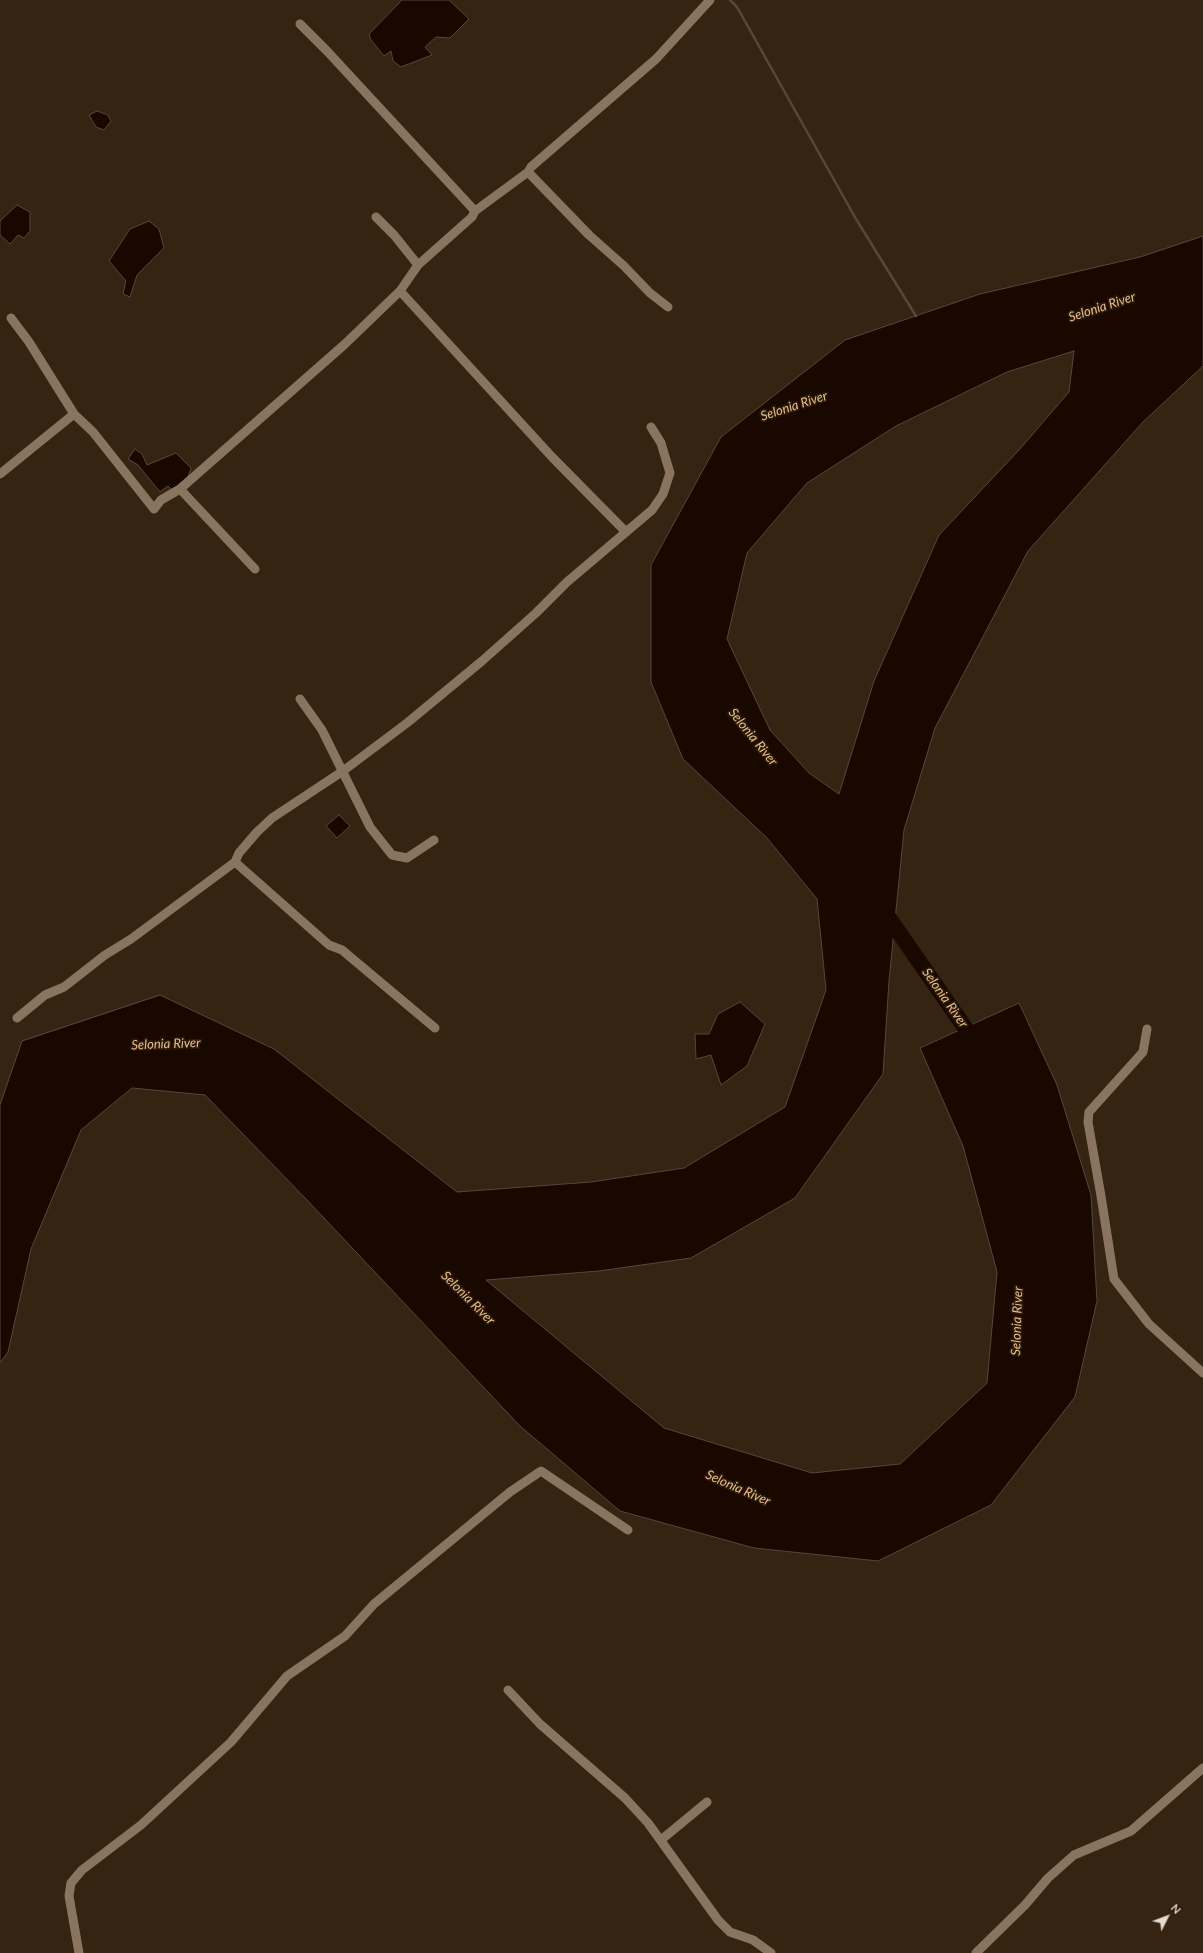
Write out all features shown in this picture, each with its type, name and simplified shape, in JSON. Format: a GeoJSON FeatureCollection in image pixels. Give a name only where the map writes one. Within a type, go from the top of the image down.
{"type":"FeatureCollection","features":[{"type":"Feature","properties":{"kind":"street"},"geometry":{"type":"LineString","coordinates":[[11,318],[29,342],[74,414],[93,432],[154,509],[161,500],[180,489],[345,344],[400,290],[418,265],[472,217],[474,211],[528,172],[531,167],[656,59],[709,1]]}},
{"type":"Feature","properties":{"kind":"street"},"geometry":{"type":"LineString","coordinates":[[300,24],[327,50],[474,211]]}},
{"type":"Feature","properties":{"kind":"street"},"geometry":{"type":"LineString","coordinates":[[528,172],[589,235],[624,266],[650,293],[668,307]]}},
{"type":"Feature","properties":{"kind":"street"},"geometry":{"type":"LineString","coordinates":[[376,217],[394,235],[418,265]]}},
{"type":"Feature","properties":{"kind":"street"},"geometry":{"type":"LineString","coordinates":[[400,290],[552,457],[626,532]]}},
{"type":"Feature","properties":{"kind":"street"},"geometry":{"type":"LineString","coordinates":[[0,474],[74,414]]}},
{"type":"Feature","properties":{"kind":"street"},"geometry":{"type":"LineString","coordinates":[[17,1018],[45,995],[64,987],[104,955],[131,938],[235,862],[239,853],[256,832],[272,818],[343,771],[407,723],[482,661],[536,613],[567,582],[652,510],[663,494],[670,473],[661,443],[651,426]]}},
{"type":"Feature","properties":{"kind":"street"},"geometry":{"type":"LineString","coordinates":[[180,489],[255,569]]}},
{"type":"Feature","properties":{"kind":"street"},"geometry":{"type":"LineString","coordinates":[[300,699],[322,730],[370,827],[392,855],[407,858],[434,840]]}},
{"type":"Feature","properties":{"kind":"street"},"geometry":{"type":"LineString","coordinates":[[235,862],[328,945],[342,950],[435,1028]]}},
{"type":"Feature","properties":{"kind":"street"},"geometry":{"type":"LineString","coordinates":[[1148,1029],[1143,1052],[1088,1112],[1088,1122],[1114,1279],[1149,1324],[1203,1373]]}},
{"type":"Feature","properties":{"kind":"street"},"geometry":{"type":"LineString","coordinates":[[79,1953],[69,1896],[71,1883],[82,1870],[141,1825],[231,1742],[287,1676],[345,1636],[374,1604],[510,1492],[541,1471],[628,1530]]}},
{"type":"Feature","properties":{"kind":"street"},"geometry":{"type":"LineString","coordinates":[[508,1690],[540,1724],[625,1798],[648,1823],[718,1920],[730,1932],[753,1940],[771,1953]]}},
{"type":"Feature","properties":{"kind":"street"},"geometry":{"type":"LineString","coordinates":[[976,1953],[1025,1905],[1048,1878],[1074,1855],[1131,1831],[1203,1768]]}},
{"type":"Feature","properties":{"kind":"street"},"geometry":{"type":"LineString","coordinates":[[661,1840],[707,1802]]}},
{"type":"Feature","properties":{"kind":"water"},"geometry":{"type":"Polygon","coordinates":[[[402,0],[449,0],[469,19],[450,38],[436,37],[425,47],[432,55],[401,67],[393,61],[391,51],[384,56],[371,40],[369,34],[402,0]]]}},
{"type":"Feature","properties":{"kind":"water"},"geometry":{"type":"Polygon","coordinates":[[[97,111],[108,115],[111,121],[104,130],[96,127],[89,115],[97,111]]]}},
{"type":"Feature","properties":{"kind":"water"},"geometry":{"type":"Polygon","coordinates":[[[17,205],[30,212],[30,231],[24,238],[18,235],[10,244],[0,235],[0,221],[17,205]]]}},
{"type":"Feature","properties":{"kind":"water"},"geometry":{"type":"Polygon","coordinates":[[[149,221],[159,229],[164,248],[137,275],[130,297],[123,294],[126,281],[109,261],[130,229],[149,221]]]}},
{"type":"Feature","properties":{"kind":"water"},"geometry":{"type":"Polygon","coordinates":[[[1203,236],[1203,366],[1143,422],[1028,551],[935,728],[904,830],[889,981],[883,1074],[795,1198],[691,1258],[599,1271],[486,1280],[664,1428],[812,1473],[900,1464],[987,1383],[997,1272],[963,1146],[920,1048],[1019,1003],[1057,1085],[1091,1195],[1097,1301],[1075,1397],[991,1505],[878,1561],[754,1548],[620,1511],[520,1426],[306,1199],[205,1095],[132,1088],[81,1130],[31,1249],[8,1352],[0,1363],[0,1105],[22,1041],[160,995],[274,1049],[457,1192],[591,1182],[684,1168],[785,1107],[826,990],[817,899],[767,838],[683,759],[651,682],[651,565],[721,437],[845,340],[980,294],[1140,257],[1203,236]],[[1074,351],[1007,372],[896,426],[807,483],[747,553],[727,639],[770,730],[809,773],[839,794],[874,681],[939,535],[1019,450],[1069,392],[1074,351]]]}},
{"type":"Feature","properties":{"kind":"water"},"geometry":{"type":"Polygon","coordinates":[[[135,449],[142,454],[147,465],[176,453],[191,468],[188,477],[172,490],[168,486],[160,492],[138,465],[128,459],[135,449]]]}},
{"type":"Feature","properties":{"kind":"water"},"geometry":{"type":"Polygon","coordinates":[[[339,815],[350,826],[337,838],[326,826],[339,815]]]}},
{"type":"Feature","properties":{"kind":"water"},"geometry":{"type":"Polygon","coordinates":[[[740,1002],[765,1024],[747,1066],[721,1085],[711,1055],[696,1059],[695,1034],[709,1034],[718,1014],[740,1002]]]}},
{"type":"Feature","properties":{"kind":"waterway"},"geometry":{"type":"LineString","coordinates":[[730,0],[737,7],[856,219],[916,316]]}},
{"type":"Feature","properties":{"kind":"waterway","name":"Selonia River"},"geometry":{"type":"LineString","coordinates":[[882,908],[977,1045]]}}]}
